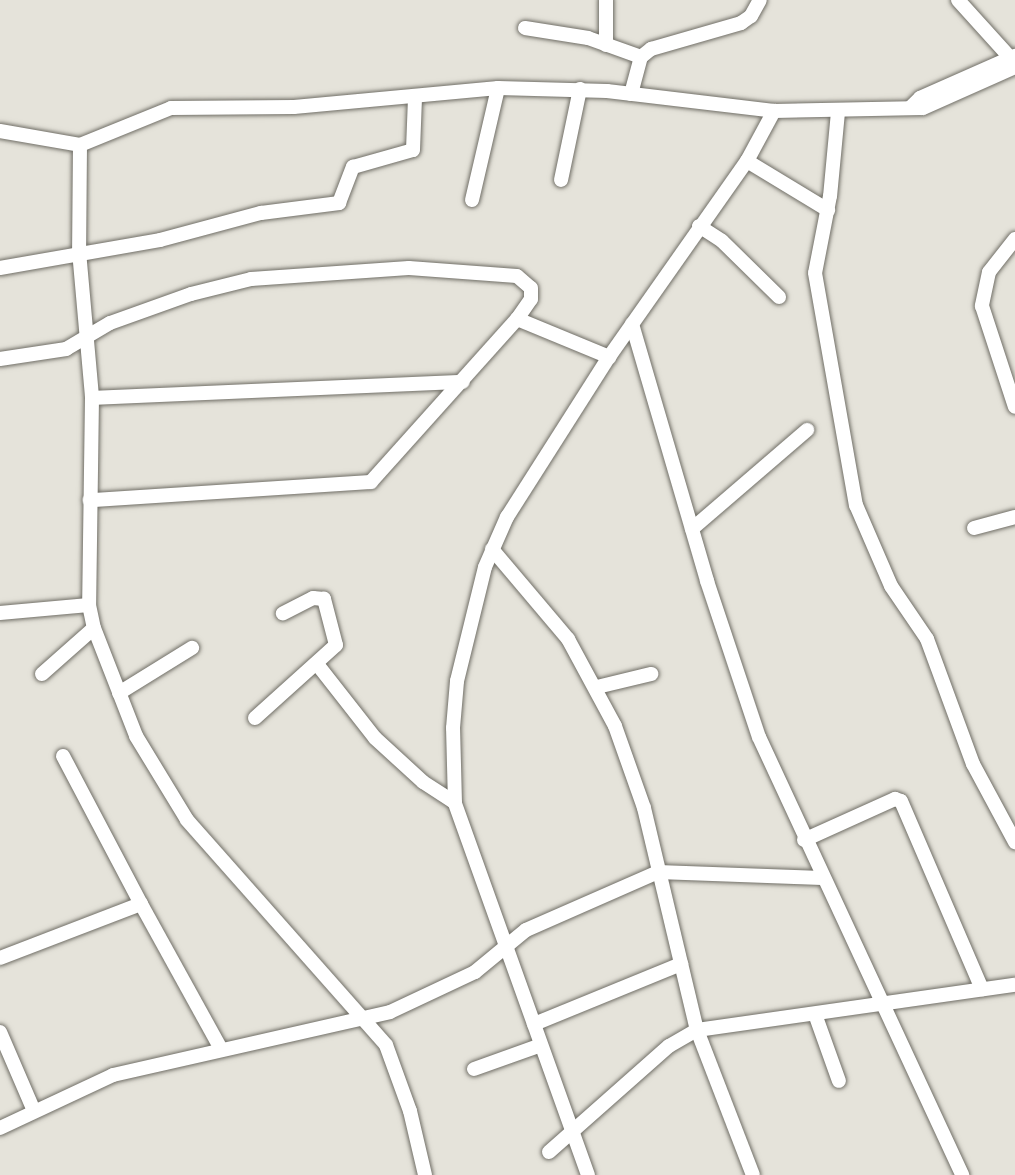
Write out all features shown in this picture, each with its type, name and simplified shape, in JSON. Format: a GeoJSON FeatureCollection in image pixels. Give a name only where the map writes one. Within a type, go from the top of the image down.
{"type":"FeatureCollection","features":[{"type":"Feature","properties":{"kind":"street"},"geometry":{"type":"LineString","coordinates":[[606,0],[606,45]]}},
{"type":"Feature","properties":{"kind":"street"},"geometry":{"type":"LineString","coordinates":[[631,94],[641,57],[665,41],[741,23],[751,16],[760,0]]}},
{"type":"Feature","properties":{"kind":"street"},"geometry":{"type":"LineString","coordinates":[[0,131],[80,145],[171,108],[293,107],[498,88],[580,89],[774,111],[838,112],[911,108],[940,102],[1014,61],[958,0]]}},
{"type":"Feature","properties":{"kind":"street"},"geometry":{"type":"LineString","coordinates":[[525,28],[606,45],[641,57]]}},
{"type":"Feature","properties":{"kind":"street"},"geometry":{"type":"LineString","coordinates":[[472,200],[498,88]]}},
{"type":"Feature","properties":{"kind":"street"},"geometry":{"type":"LineString","coordinates":[[561,180],[580,89]]}},
{"type":"Feature","properties":{"kind":"street"},"geometry":{"type":"LineString","coordinates":[[0,268],[79,251],[160,240],[261,213],[339,203],[353,167],[413,150],[415,97]]}},
{"type":"Feature","properties":{"kind":"street"},"geometry":{"type":"LineString","coordinates":[[588,1175],[456,803],[457,681],[492,549],[518,498],[609,357],[747,161],[774,111]]}},
{"type":"Feature","properties":{"kind":"street"},"geometry":{"type":"LineString","coordinates":[[838,112],[828,210],[816,273],[856,505],[891,586],[927,639],[973,764],[1015,842]]}},
{"type":"Feature","properties":{"kind":"street"},"geometry":{"type":"LineString","coordinates":[[80,145],[79,251],[92,398],[89,605],[94,628],[149,761],[187,820],[386,1045],[402,1084],[425,1175]]}},
{"type":"Feature","properties":{"kind":"street"},"geometry":{"type":"LineString","coordinates":[[747,161],[828,210]]}},
{"type":"Feature","properties":{"kind":"street"},"geometry":{"type":"LineString","coordinates":[[699,226],[722,241],[779,297]]}},
{"type":"Feature","properties":{"kind":"street"},"geometry":{"type":"LineString","coordinates":[[1015,239],[989,272],[982,306],[1015,407]]}},
{"type":"Feature","properties":{"kind":"street"},"geometry":{"type":"LineString","coordinates":[[0,359],[53,353],[87,339],[110,323],[224,284],[370,268],[517,276],[528,282],[532,294],[517,319],[386,469],[363,485],[90,500]]}},
{"type":"Feature","properties":{"kind":"street"},"geometry":{"type":"LineString","coordinates":[[517,319],[609,357]]}},
{"type":"Feature","properties":{"kind":"street"},"geometry":{"type":"LineString","coordinates":[[632,324],[692,529],[752,719],[804,840],[962,1175]]}},
{"type":"Feature","properties":{"kind":"street"},"geometry":{"type":"LineString","coordinates":[[92,398],[463,382]]}},
{"type":"Feature","properties":{"kind":"street"},"geometry":{"type":"LineString","coordinates":[[692,529],[807,430]]}},
{"type":"Feature","properties":{"kind":"street"},"geometry":{"type":"LineString","coordinates":[[974,528],[1015,517]]}},
{"type":"Feature","properties":{"kind":"street"},"geometry":{"type":"LineString","coordinates":[[492,549],[555,621],[597,687],[637,786],[697,1030],[753,1175]]}},
{"type":"Feature","properties":{"kind":"street"},"geometry":{"type":"LineString","coordinates":[[255,718],[336,645],[326,602],[313,598],[283,612]]}},
{"type":"Feature","properties":{"kind":"street"},"geometry":{"type":"LineString","coordinates":[[0,613],[89,605]]}},
{"type":"Feature","properties":{"kind":"street"},"geometry":{"type":"LineString","coordinates":[[42,674],[94,628]]}},
{"type":"Feature","properties":{"kind":"street"},"geometry":{"type":"LineString","coordinates":[[119,693],[192,648]]}},
{"type":"Feature","properties":{"kind":"street"},"geometry":{"type":"LineString","coordinates":[[317,664],[375,738],[423,782],[456,803]]}},
{"type":"Feature","properties":{"kind":"street"},"geometry":{"type":"LineString","coordinates":[[597,687],[651,674]]}},
{"type":"Feature","properties":{"kind":"street"},"geometry":{"type":"LineString","coordinates":[[64,756],[220,1048]]}},
{"type":"Feature","properties":{"kind":"street"},"geometry":{"type":"LineString","coordinates":[[804,840],[895,799],[901,801],[982,989]]}},
{"type":"Feature","properties":{"kind":"street"},"geometry":{"type":"LineString","coordinates":[[0,1128],[113,1074],[364,1018],[402,1007],[466,978],[507,944],[538,924],[658,872],[822,878]]}},
{"type":"Feature","properties":{"kind":"street"},"geometry":{"type":"LineString","coordinates":[[0,958],[141,904]]}},
{"type":"Feature","properties":{"kind":"street"},"geometry":{"type":"LineString","coordinates":[[534,1024],[681,964]]}},
{"type":"Feature","properties":{"kind":"street"},"geometry":{"type":"LineString","coordinates":[[549,1152],[669,1046],[697,1030],[1015,985]]}},
{"type":"Feature","properties":{"kind":"street"},"geometry":{"type":"LineString","coordinates":[[815,1014],[839,1082]]}},
{"type":"Feature","properties":{"kind":"street"},"geometry":{"type":"LineString","coordinates":[[0,1032],[34,1111]]}},
{"type":"Feature","properties":{"kind":"street"},"geometry":{"type":"LineString","coordinates":[[474,1069],[541,1045]]}}]}
